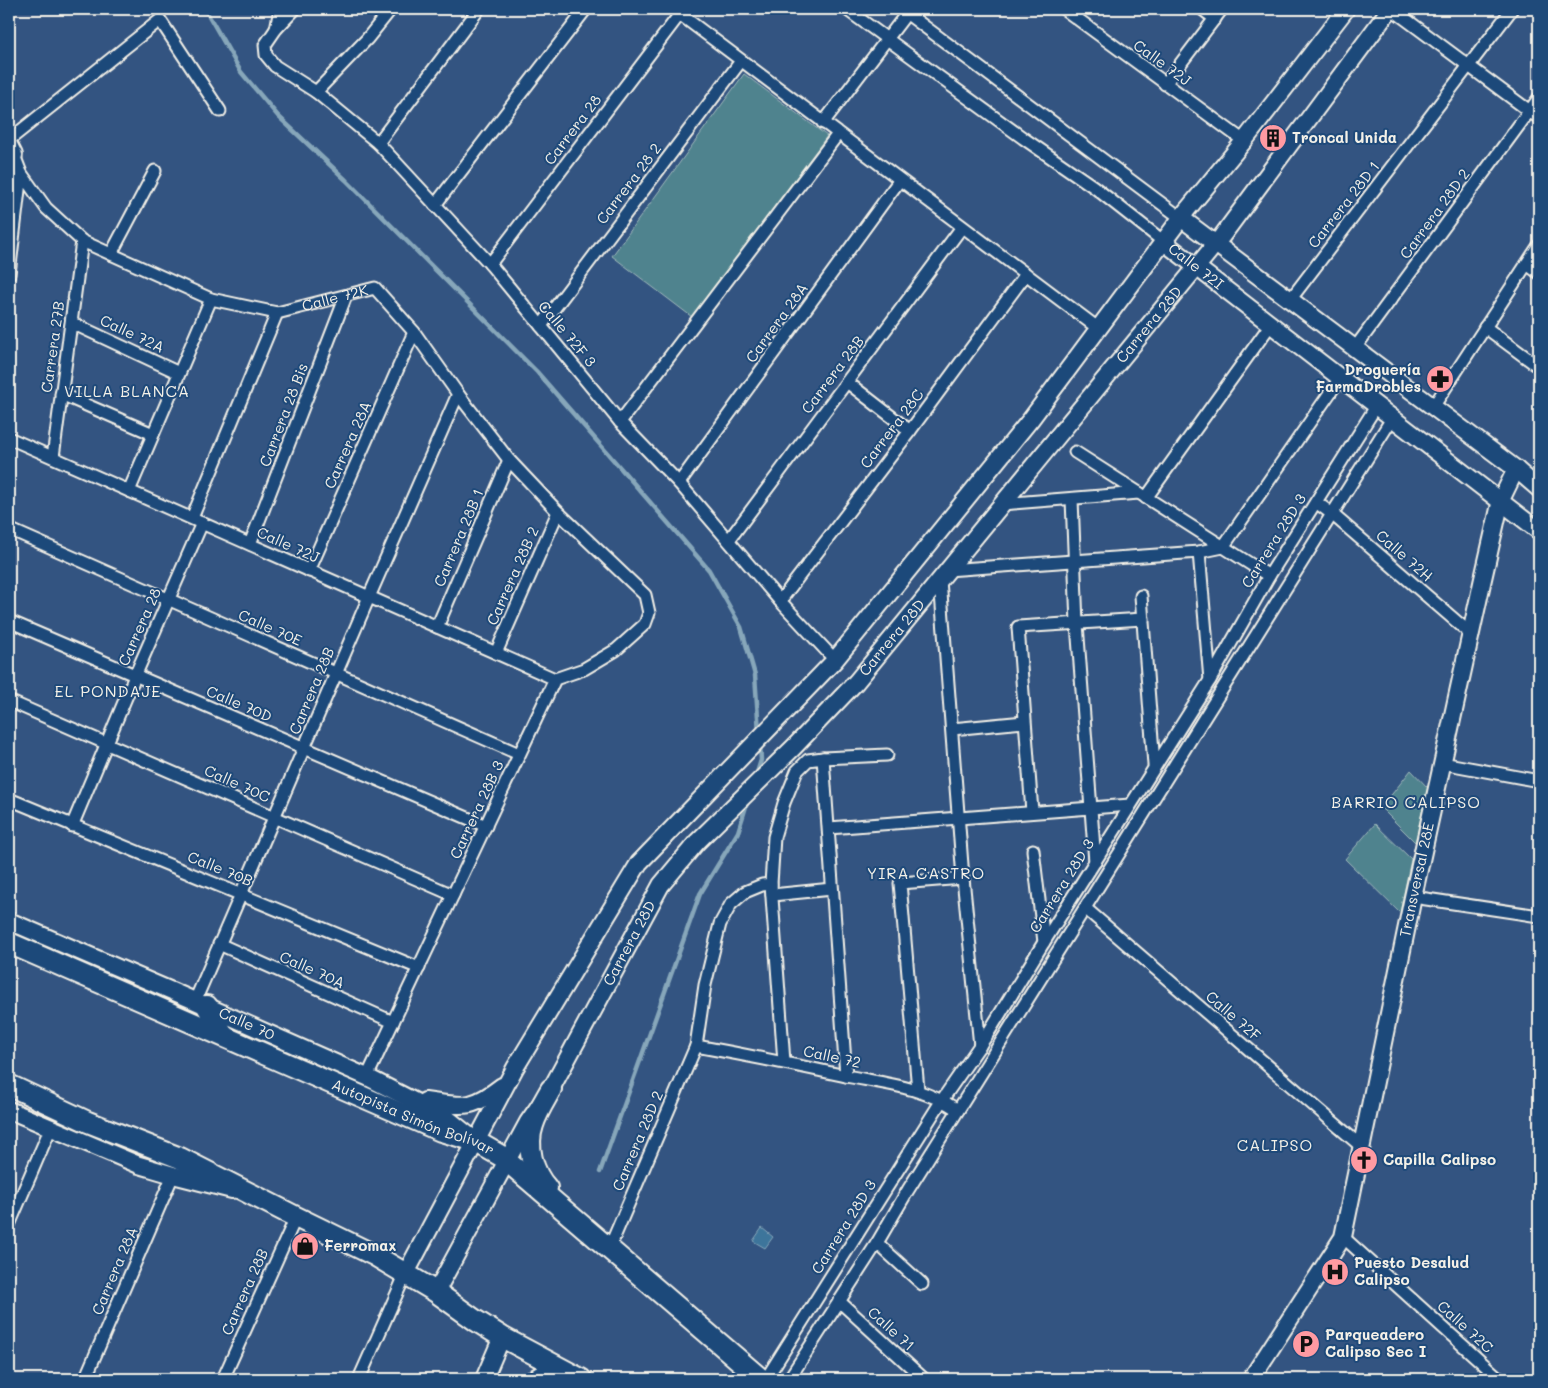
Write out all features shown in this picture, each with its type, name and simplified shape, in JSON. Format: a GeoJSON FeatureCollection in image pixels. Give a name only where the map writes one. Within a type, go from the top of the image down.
{"type":"FeatureCollection","features":[{"type":"Feature","properties":{"kind":"highway","name":"Autopista Simón Bolívar"},"geometry":{"type":"LineString","coordinates":[[9,943],[441,1132],[475,1142],[507,1161],[762,1379]]}},
{"type":"Feature","properties":{"kind":"highway"},"geometry":{"type":"LineString","coordinates":[[201,1003],[224,1036]]}},
{"type":"Feature","properties":{"kind":"highway"},"geometry":{"type":"LineString","coordinates":[[9,1085],[88,1122],[180,1158],[296,1218],[374,1254],[436,1292],[502,1337],[578,1377]]}},
{"type":"Feature","properties":{"kind":"highway"},"geometry":{"type":"LineString","coordinates":[[551,1089],[533,1125],[531,1136],[532,1159],[540,1180],[570,1214]]}},
{"type":"Feature","properties":{"kind":"street"},"geometry":{"type":"LineString","coordinates":[[276,29],[280,9]]}},
{"type":"Feature","properties":{"kind":"street"},"geometry":{"type":"LineString","coordinates":[[276,29],[296,9]]}},
{"type":"Feature","properties":{"kind":"street"},"geometry":{"type":"LineString","coordinates":[[316,92],[366,39],[391,9]]}},
{"type":"Feature","properties":{"kind":"street"},"geometry":{"type":"LineString","coordinates":[[378,143],[479,9]]}},
{"type":"Feature","properties":{"kind":"street"},"geometry":{"type":"LineString","coordinates":[[435,205],[586,9]]}},
{"type":"Feature","properties":{"kind":"street","name":"Calle 72I"},"geometry":{"type":"LineString","coordinates":[[846,9],[1023,138],[1094,187],[1539,531]]}},
{"type":"Feature","properties":{"kind":"street","name":"Calle 72J"},"geometry":{"type":"LineString","coordinates":[[1064,9],[1244,141]]}},
{"type":"Feature","properties":{"kind":"street"},"geometry":{"type":"LineString","coordinates":[[1202,9],[1215,19]]}},
{"type":"Feature","properties":{"kind":"street"},"geometry":{"type":"LineString","coordinates":[[1165,84],[1222,9]]}},
{"type":"Feature","properties":{"kind":"street","name":"Carrera 28D"},"geometry":{"type":"LineString","coordinates":[[406,1273],[515,1068],[639,863],[835,660],[1031,419],[1181,218],[1244,141],[1346,9]]}},
{"type":"Feature","properties":{"kind":"street"},"geometry":{"type":"LineString","coordinates":[[1391,9],[1539,118]]}},
{"type":"Feature","properties":{"kind":"street","name":"Carrera 28D"},"geometry":{"type":"LineString","coordinates":[[436,1292],[528,1122],[551,1089],[661,885],[697,842],[794,747],[856,682],[1198,267],[1391,9]]}},
{"type":"Feature","properties":{"kind":"street","name":"Carrera 28D 1"},"geometry":{"type":"LineString","coordinates":[[1290,300],[1512,9]]}},
{"type":"Feature","properties":{"kind":"street"},"geometry":{"type":"LineString","coordinates":[[823,122],[887,39],[906,10]]}},
{"type":"Feature","properties":{"kind":"street","name":"Calle 72I"},"geometry":{"type":"LineString","coordinates":[[906,10],[1516,469],[1539,489]]}},
{"type":"Feature","properties":{"kind":"street"},"geometry":{"type":"LineString","coordinates":[[676,11],[1099,329]]}},
{"type":"Feature","properties":{"kind":"street","name":"Carrera 28"},"geometry":{"type":"LineString","coordinates":[[490,264],[676,11]]}},
{"type":"Feature","properties":{"kind":"street"},"geometry":{"type":"LineString","coordinates":[[10,149],[160,20],[220,111]]}},
{"type":"Feature","properties":{"kind":"street","name":"Calle 72F 3"},"geometry":{"type":"LineString","coordinates":[[276,29],[265,45],[266,55],[275,66],[316,92],[378,143],[490,264],[620,422],[679,483],[780,601],[835,660]]}},
{"type":"Feature","properties":{"kind":"street","name":"Carrera 28 2"},"geometry":{"type":"LineString","coordinates":[[541,326],[741,60]]}},
{"type":"Feature","properties":{"kind":"street","name":"Carrera 28D 2"},"geometry":{"type":"LineString","coordinates":[[1355,348],[1539,98]]}},
{"type":"Feature","properties":{"kind":"street"},"geometry":{"type":"LineString","coordinates":[[620,422],[838,134]]}},
{"type":"Feature","properties":{"kind":"street","name":"Calle 72K"},"geometry":{"type":"LineString","coordinates":[[10,149],[21,173],[46,208],[82,241],[211,299],[277,313],[374,288],[414,332],[458,394],[509,460],[558,512],[645,595],[649,612],[645,624],[616,650],[584,669],[555,679]]}},
{"type":"Feature","properties":{"kind":"street"},"geometry":{"type":"LineString","coordinates":[[110,254],[155,171]]}},
{"type":"Feature","properties":{"kind":"street"},"geometry":{"type":"LineString","coordinates":[[9,274],[21,173]]}},
{"type":"Feature","properties":{"kind":"street","name":"Carrera 28A"},"geometry":{"type":"LineString","coordinates":[[679,483],[900,181]]}},
{"type":"Feature","properties":{"kind":"street","name":"Carrera 28B"},"geometry":{"type":"LineString","coordinates":[[729,540],[962,227]]}},
{"type":"Feature","properties":{"kind":"street","name":"Carrera 27B"},"geometry":{"type":"LineString","coordinates":[[53,457],[82,241]]}},
{"type":"Feature","properties":{"kind":"street"},"geometry":{"type":"LineString","coordinates":[[1433,407],[1539,245]]}},
{"type":"Feature","properties":{"kind":"street"},"geometry":{"type":"LineString","coordinates":[[1527,264],[1539,274]]}},
{"type":"Feature","properties":{"kind":"street","name":"Carrera 28C"},"geometry":{"type":"LineString","coordinates":[[780,601],[910,431],[1026,274]]}},
{"type":"Feature","properties":{"kind":"street","name":"Carrera 28 Bis"},"geometry":{"type":"LineString","coordinates":[[250,544],[346,296]]}},
{"type":"Feature","properties":{"kind":"street"},"geometry":{"type":"LineString","coordinates":[[129,491],[211,299]]}},
{"type":"Feature","properties":{"kind":"street","name":"Carrera 28"},"geometry":{"type":"LineString","coordinates":[[72,826],[169,600],[197,521],[277,313]]}},
{"type":"Feature","properties":{"kind":"street","name":"Calle 72A"},"geometry":{"type":"LineString","coordinates":[[72,323],[179,373]]}},
{"type":"Feature","properties":{"kind":"street"},"geometry":{"type":"LineString","coordinates":[[1143,496],[1271,324]]}},
{"type":"Feature","properties":{"kind":"street"},"geometry":{"type":"LineString","coordinates":[[1485,327],[1539,368]]}},
{"type":"Feature","properties":{"kind":"street","name":"Carrera 28A"},"geometry":{"type":"LineString","coordinates":[[309,571],[414,332]]}},
{"type":"Feature","properties":{"kind":"street"},"geometry":{"type":"LineString","coordinates":[[980,1046],[958,818],[943,575],[1199,552],[1223,547],[1341,377]]}},
{"type":"Feature","properties":{"kind":"street"},"geometry":{"type":"LineString","coordinates":[[847,382],[910,431]]}},
{"type":"Feature","properties":{"kind":"street"},"geometry":{"type":"LineString","coordinates":[[61,394],[153,434]]}},
{"type":"Feature","properties":{"kind":"street","name":"Carrera 28B"},"geometry":{"type":"LineString","coordinates":[[201,1003],[219,944],[458,394]]}},
{"type":"Feature","properties":{"kind":"street","name":"Carrera 28D 3"},"geometry":{"type":"LineString","coordinates":[[766,1379],[942,1100],[987,1035],[1154,766],[1210,680],[1269,576],[1377,405]]}},
{"type":"Feature","properties":{"kind":"street","name":"Carrera 28D 3"},"geometry":{"type":"LineString","coordinates":[[789,1379],[1393,417]]}},
{"type":"Feature","properties":{"kind":"street","name":"Calle 72J"},"geometry":{"type":"LineString","coordinates":[[9,438],[555,679]]}},
{"type":"Feature","properties":{"kind":"street"},"geometry":{"type":"LineString","coordinates":[[1075,452],[1269,576]]}},
{"type":"Feature","properties":{"kind":"street","name":"Carrera 28B 1"},"geometry":{"type":"LineString","coordinates":[[437,627],[509,460]]}},
{"type":"Feature","properties":{"kind":"street","name":"Transversal 28E"},"geometry":{"type":"LineString","coordinates":[[1343,1236],[1413,897],[1501,500],[1516,469]]}},
{"type":"Feature","properties":{"kind":"street"},"geometry":{"type":"LineString","coordinates":[[1001,504],[1143,496]]}},
{"type":"Feature","properties":{"kind":"street"},"geometry":{"type":"LineString","coordinates":[[1072,499],[1077,624],[1095,862]]}},
{"type":"Feature","properties":{"kind":"street","name":"Calle 72H"},"geometry":{"type":"LineString","coordinates":[[1316,502],[1471,634]]}},
{"type":"Feature","properties":{"kind":"street","name":"Carrera 28B 2"},"geometry":{"type":"LineString","coordinates":[[496,653],[558,512]]}},
{"type":"Feature","properties":{"kind":"street","name":"Calle 70E"},"geometry":{"type":"LineString","coordinates":[[9,529],[520,754]]}},
{"type":"Feature","properties":{"kind":"street"},"geometry":{"type":"LineString","coordinates":[[1199,552],[1210,680]]}},
{"type":"Feature","properties":{"kind":"street"},"geometry":{"type":"LineString","coordinates":[[1141,596],[1154,766]]}},
{"type":"Feature","properties":{"kind":"street"},"geometry":{"type":"LineString","coordinates":[[1032,812],[1018,627],[1143,619]]}},
{"type":"Feature","properties":{"kind":"street","name":"Calle 70D"},"geometry":{"type":"LineString","coordinates":[[9,622],[486,826]]}},
{"type":"Feature","properties":{"kind":"street","name":"Carrera 28B 3"},"geometry":{"type":"LineString","coordinates":[[367,1077],[555,679]]}},
{"type":"Feature","properties":{"kind":"street","name":"Calle 70C"},"geometry":{"type":"LineString","coordinates":[[9,701],[453,895]]}},
{"type":"Feature","properties":{"kind":"street"},"geometry":{"type":"LineString","coordinates":[[952,729],[1024,722]]}},
{"type":"Feature","properties":{"kind":"street"},"geometry":{"type":"LineString","coordinates":[[784,1062],[771,890],[774,837],[784,804],[796,772],[808,760],[887,755]]}},
{"type":"Feature","properties":{"kind":"street"},"geometry":{"type":"LineString","coordinates":[[823,758],[846,1076]]}},
{"type":"Feature","properties":{"kind":"street"},"geometry":{"type":"LineString","coordinates":[[1442,763],[1539,781]]}},
{"type":"Feature","properties":{"kind":"street","name":"Calle 70B"},"geometry":{"type":"LineString","coordinates":[[9,799],[419,968]]}},
{"type":"Feature","properties":{"kind":"street"},"geometry":{"type":"LineString","coordinates":[[829,828],[1130,805]]}},
{"type":"Feature","properties":{"kind":"street"},"geometry":{"type":"LineString","coordinates":[[1033,850],[1044,942]]}},
{"type":"Feature","properties":{"kind":"street"},"geometry":{"type":"LineString","coordinates":[[918,1090],[900,883],[963,878]]}},
{"type":"Feature","properties":{"kind":"street","name":"Carrera 28D 2"},"geometry":{"type":"LineString","coordinates":[[609,1249],[696,1046],[705,985],[720,924],[731,904],[745,892],[762,885],[771,890],[832,888]]}},
{"type":"Feature","properties":{"kind":"street"},"geometry":{"type":"LineString","coordinates":[[1413,897],[1539,916]]}},
{"type":"Feature","properties":{"kind":"street","name":"Calle 72F"},"geometry":{"type":"LineString","coordinates":[[1085,908],[1362,1148]]}},
{"type":"Feature","properties":{"kind":"street","name":"Calle 70"},"geometry":{"type":"LineString","coordinates":[[9,921],[201,1003],[367,1077],[448,1118],[475,1142]]}},
{"type":"Feature","properties":{"kind":"street","name":"Calle 70A"},"geometry":{"type":"LineString","coordinates":[[219,944],[394,1022]]}},
{"type":"Feature","properties":{"kind":"street"},"geometry":{"type":"LineString","coordinates":[[987,1035],[1000,1043]]}},
{"type":"Feature","properties":{"kind":"street","name":"Calle 72"},"geometry":{"type":"LineString","coordinates":[[696,1046],[918,1090],[942,1100],[958,1110]]}},
{"type":"Feature","properties":{"kind":"street"},"geometry":{"type":"LineString","coordinates":[[415,1100],[467,1106],[485,1099],[502,1086],[515,1068]]}},
{"type":"Feature","properties":{"kind":"street"},"geometry":{"type":"LineString","coordinates":[[9,1110],[139,1165],[255,1196]]}},
{"type":"Feature","properties":{"kind":"street"},"geometry":{"type":"LineString","coordinates":[[9,1225],[51,1127]]}},
{"type":"Feature","properties":{"kind":"street","name":"Carrera 28A"},"geometry":{"type":"LineString","coordinates":[[85,1379],[173,1175]]}},
{"type":"Feature","properties":{"kind":"street","name":"Carrera 28B"},"geometry":{"type":"LineString","coordinates":[[223,1379],[296,1218]]}},
{"type":"Feature","properties":{"kind":"street"},"geometry":{"type":"LineString","coordinates":[[1251,1379],[1343,1236]]}},
{"type":"Feature","properties":{"kind":"street","name":"Calle 72C"},"geometry":{"type":"LineString","coordinates":[[1343,1236],[1500,1379]]}},
{"type":"Feature","properties":{"kind":"street"},"geometry":{"type":"LineString","coordinates":[[876,1243],[922,1284]]}},
{"type":"Feature","properties":{"kind":"street"},"geometry":{"type":"LineString","coordinates":[[359,1379],[406,1273]]}},
{"type":"Feature","properties":{"kind":"street","name":"Calle 71"},"geometry":{"type":"LineString","coordinates":[[838,1302],[924,1379]]}},
{"type":"Feature","properties":{"kind":"street"},"geometry":{"type":"LineString","coordinates":[[484,1379],[502,1337]]}},
{"type":"Feature","properties":{"kind":"street"},"geometry":{"type":"LineString","coordinates":[[532,1379],[543,1373],[578,1377]]}},
{"type":"Feature","properties":{"kind":"green space"},"geometry":{"type":"Polygon","coordinates":[[[744,74],[827,136],[692,317],[612,256],[744,74]]]}},
{"type":"Feature","properties":{"kind":"green space"},"geometry":{"type":"Polygon","coordinates":[[[1411,770],[1428,788],[1415,842],[1381,808],[1411,770]]]}},
{"type":"Feature","properties":{"kind":"green space"},"geometry":{"type":"Polygon","coordinates":[[[1375,824],[1411,859],[1400,913],[1345,859],[1375,824]]]}},
{"type":"Feature","properties":{"kind":"water"},"geometry":{"type":"Polygon","coordinates":[[[762,1228],[773,1237],[765,1248],[753,1241],[762,1228]]]}},
{"type":"Feature","properties":{"kind":"waterway"},"geometry":{"type":"LineString","coordinates":[[205,9],[241,72],[278,116],[346,180],[537,372],[709,570],[741,627],[755,675],[759,732]]}},
{"type":"Feature","properties":{"kind":"waterway"},"geometry":{"type":"LineString","coordinates":[[756,776],[761,760],[760,745]]}},
{"type":"Feature","properties":{"kind":"waterway"},"geometry":{"type":"LineString","coordinates":[[600,1172],[700,894],[738,832],[748,800]]}},
{"type":"Feature","properties":{"kind":"place","name":"Troncal Unida"},"geometry":{"type":"Point","coordinates":[1273,138]}},
{"type":"Feature","properties":{"kind":"place","name":"Droguería FarmaDrobles"},"geometry":{"type":"Point","coordinates":[1440,379]}},
{"type":"Feature","properties":{"kind":"place","name":"Capilla Calipso"},"geometry":{"type":"Point","coordinates":[1364,1160]}},
{"type":"Feature","properties":{"kind":"place","name":"Ferromax"},"geometry":{"type":"Point","coordinates":[305,1246]}},
{"type":"Feature","properties":{"kind":"place","name":"Puesto Desalud Calipso"},"geometry":{"type":"Point","coordinates":[1335,1272]}},
{"type":"Feature","properties":{"kind":"place","name":"Parqueadero Calipso Sec I"},"geometry":{"type":"Point","coordinates":[1306,1344]}},
{"type":"Feature","properties":{"kind":"district","name":"VILLA BLANCA"},"geometry":{"type":"Point","coordinates":[127,391]}},
{"type":"Feature","properties":{"kind":"district","name":"EL PONDAJE"},"geometry":{"type":"Point","coordinates":[108,691]}},
{"type":"Feature","properties":{"kind":"district","name":"BARRIO CALIPSO"},"geometry":{"type":"Point","coordinates":[1406,802]}},
{"type":"Feature","properties":{"kind":"district","name":"YIRA CASTRO"},"geometry":{"type":"Point","coordinates":[926,873]}},
{"type":"Feature","properties":{"kind":"district","name":"CALIPSO"},"geometry":{"type":"Point","coordinates":[1275,1145]}}]}
